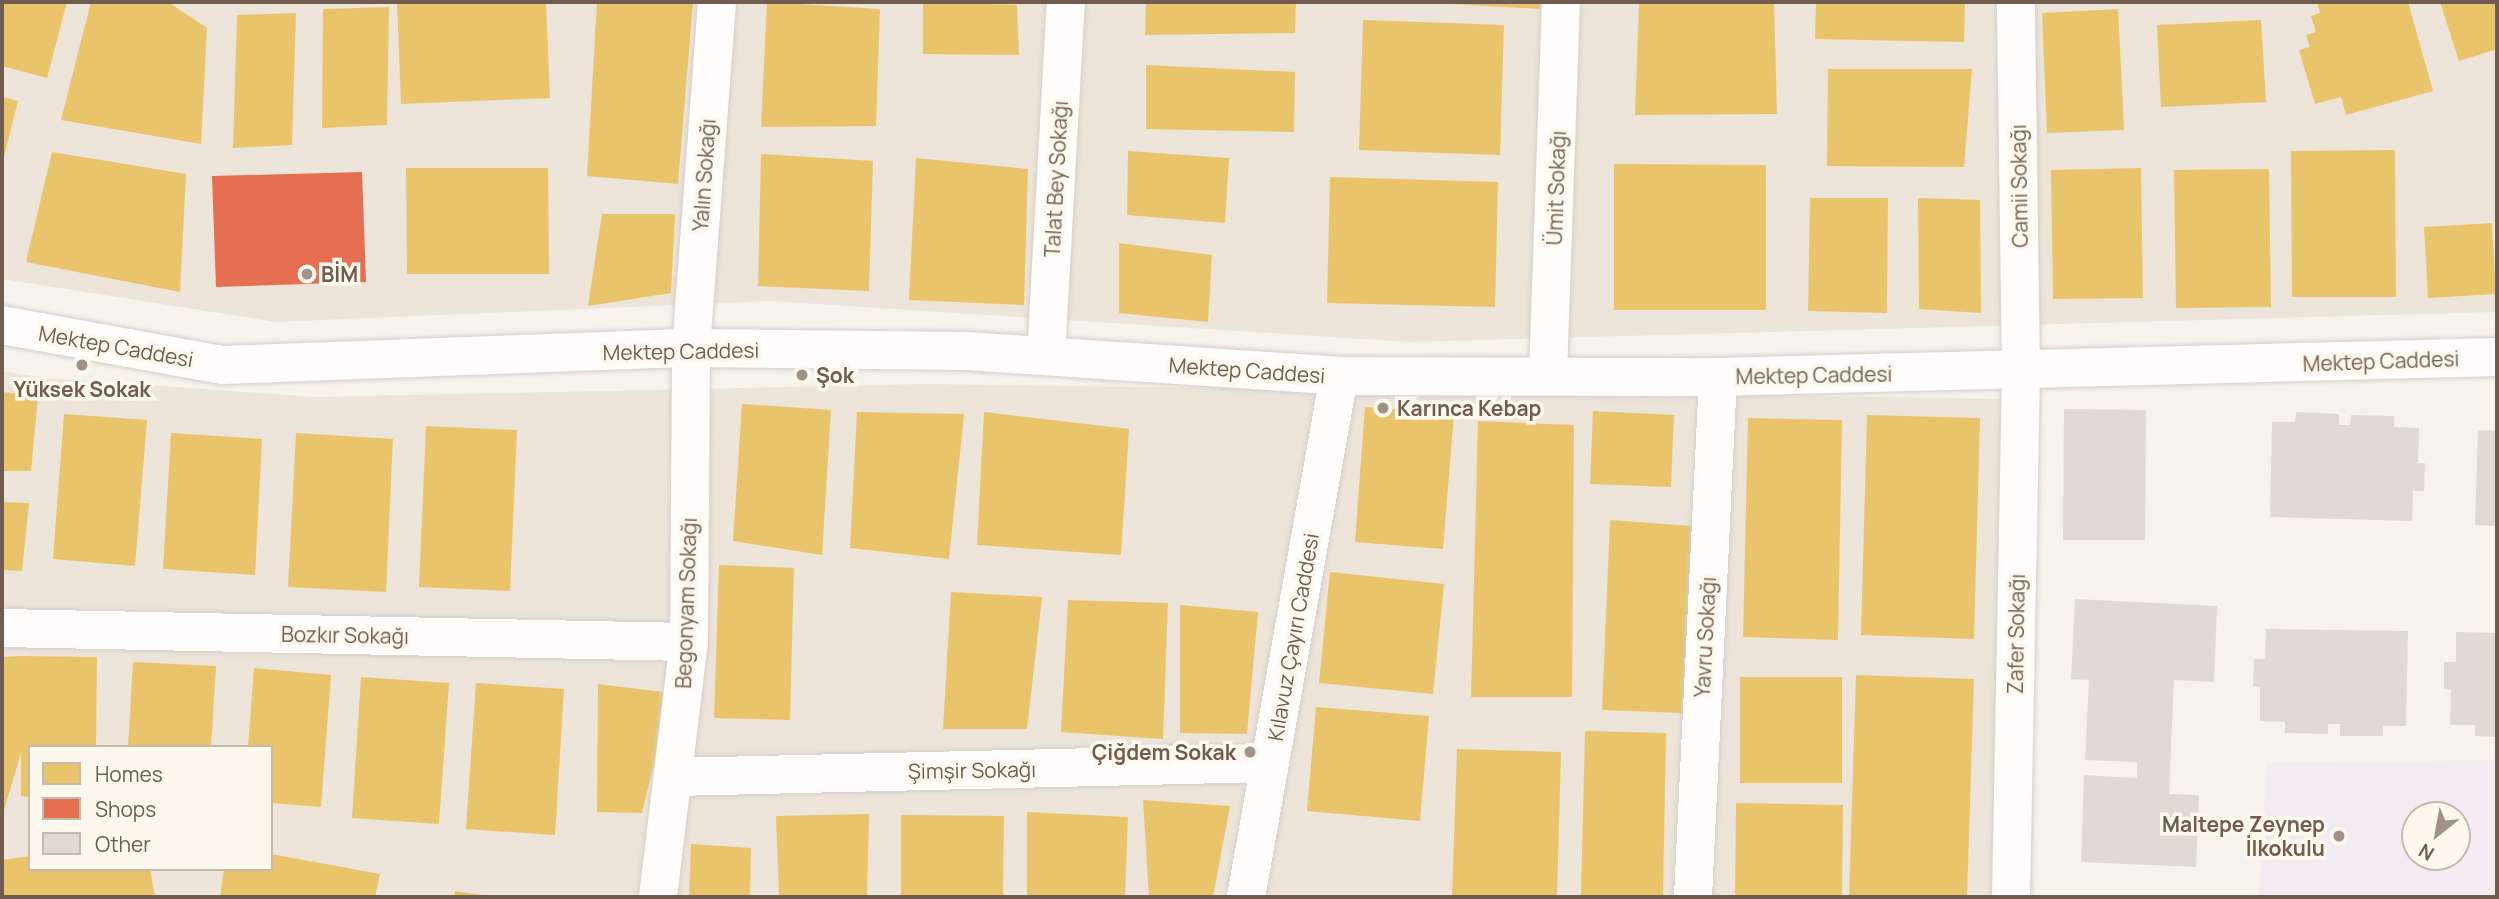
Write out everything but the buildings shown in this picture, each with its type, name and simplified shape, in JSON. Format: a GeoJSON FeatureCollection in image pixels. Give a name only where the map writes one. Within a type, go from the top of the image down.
{"type":"FeatureCollection","features":[{"type":"Feature","properties":{"kind":"street","name":"Yalın Sokağı"},"geometry":{"type":"LineString","coordinates":[[691,348],[716,2]]}},
{"type":"Feature","properties":{"kind":"street","name":"Talat Bey Sokağı"},"geometry":{"type":"LineString","coordinates":[[1046,356],[1066,2]]}},
{"type":"Feature","properties":{"kind":"street","name":"Ümit Sokağı"},"geometry":{"type":"LineString","coordinates":[[1548,374],[1561,2]]}},
{"type":"Feature","properties":{"kind":"street","name":"Camii Sokağı"},"geometry":{"type":"LineString","coordinates":[[2016,2],[2021,371]]}},
{"type":"Feature","properties":{"kind":"street","name":"Mektep Caddesi"},"geometry":{"type":"LineString","coordinates":[[2,325],[223,365],[691,348],[967,351],[1339,376],[1548,374],[1718,377],[2497,357]]}},
{"type":"Feature","properties":{"kind":"street","name":"Begonyam Sokağı"},"geometry":{"type":"LineString","coordinates":[[658,897],[689,642],[691,348]]}},
{"type":"Feature","properties":{"kind":"street","name":"Zafer Sokağı"},"geometry":{"type":"LineString","coordinates":[[2011,897],[2021,371]]}},
{"type":"Feature","properties":{"kind":"street","name":"Kılavuz Çayırı Caddesi"},"geometry":{"type":"LineString","coordinates":[[1246,897],[1339,376]]}},
{"type":"Feature","properties":{"kind":"street","name":"Yavru Sokağı"},"geometry":{"type":"LineString","coordinates":[[1693,897],[1718,377]]}},
{"type":"Feature","properties":{"kind":"street","name":"Bozkır Sokağı"},"geometry":{"type":"LineString","coordinates":[[2,628],[689,642]]}},
{"type":"Feature","properties":{"kind":"street","name":"Şimşir Sokağı"},"geometry":{"type":"LineString","coordinates":[[674,777],[1270,763]]}},
{"type":"Feature","properties":{"kind":"shaded area"},"geometry":{"type":"Polygon","coordinates":[[[2,2],[2497,2],[2497,312],[1409,342],[770,301],[276,322],[2,279],[2,2]]]}},
{"type":"Feature","properties":{"kind":"shaded area"},"geometry":{"type":"Polygon","coordinates":[[[2,371],[46,378],[315,397],[924,384],[2018,399],[2031,897],[2,897],[2,371]]]}},
{"type":"Feature","properties":{"kind":"shaded area","name":"Maltepe Zeynep İlkokulu"},"geometry":{"type":"Polygon","coordinates":[[[2497,760],[2497,897],[2259,897],[2267,763],[2497,760]]]}},
{"type":"Feature","properties":{"kind":"place","name":"BİM"},"geometry":{"type":"Point","coordinates":[307,274]}},
{"type":"Feature","properties":{"kind":"place","name":"Yüksek Sokak"},"geometry":{"type":"Point","coordinates":[82,365]}},
{"type":"Feature","properties":{"kind":"place","name":"Şok"},"geometry":{"type":"Point","coordinates":[802,375]}},
{"type":"Feature","properties":{"kind":"place","name":"Karınca Kebap"},"geometry":{"type":"Point","coordinates":[1383,408]}},
{"type":"Feature","properties":{"kind":"place","name":"Çiğdem Sokak"},"geometry":{"type":"Point","coordinates":[1250,752]}},
{"type":"Feature","properties":{"kind":"place","name":"Maltepe Zeynep İlkokulu"},"geometry":{"type":"Point","coordinates":[2339,836]}}]}
